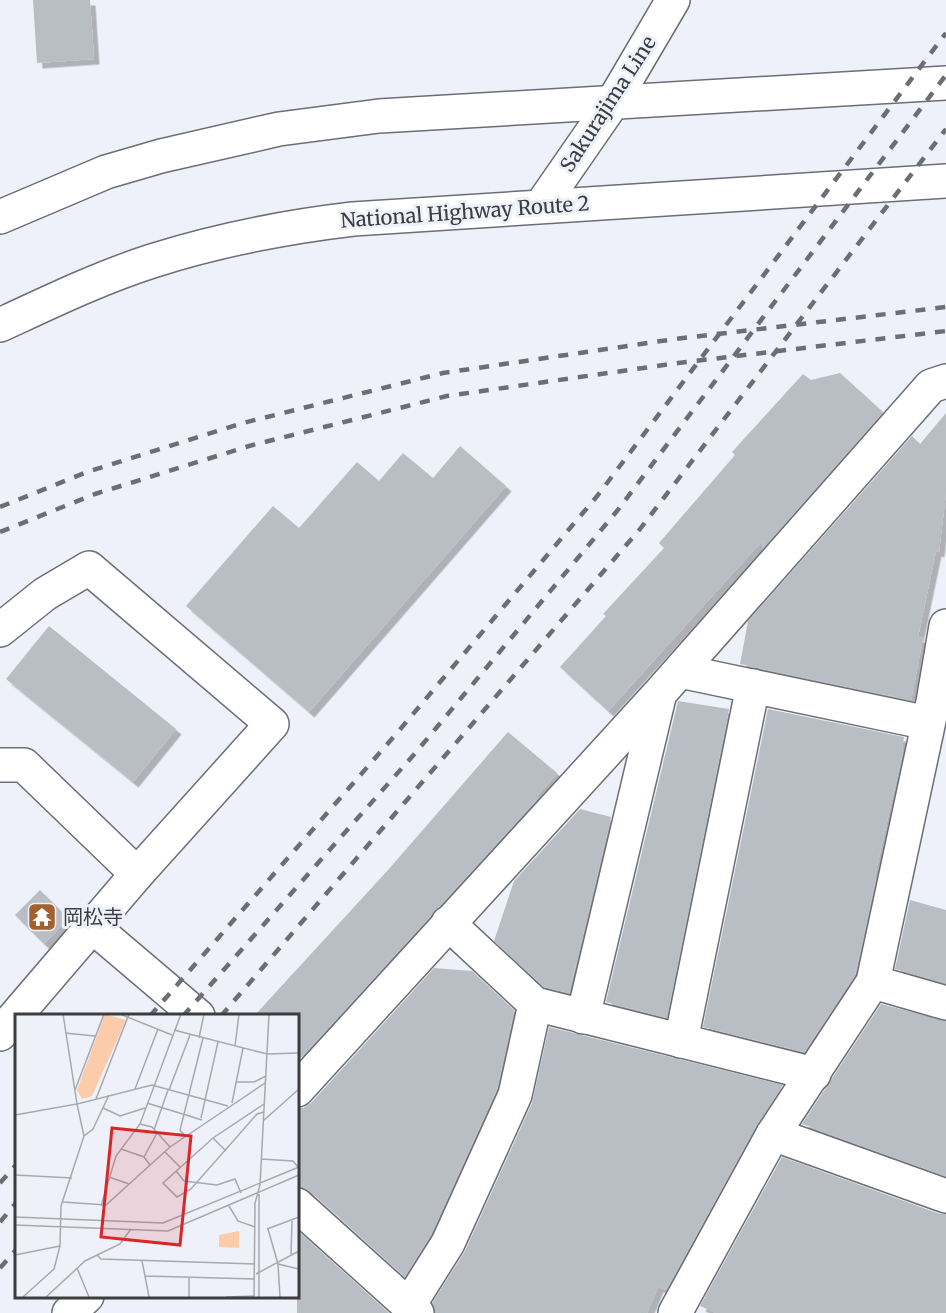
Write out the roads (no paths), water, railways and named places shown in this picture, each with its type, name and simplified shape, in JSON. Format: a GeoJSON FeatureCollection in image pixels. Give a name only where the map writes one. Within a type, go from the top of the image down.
{"type":"FeatureCollection","features":[{"type":"Feature","properties":{"kind":"main road","name":"Sakurajima Line"},"geometry":{"type":"LineString","coordinates":[[541,206],[613,102],[673,0]]}},
{"type":"Feature","properties":{"kind":"main road"},"geometry":{"type":"LineString","coordinates":[[0,217],[106,172],[161,156],[279,129],[379,116],[946,83]]}},
{"type":"Feature","properties":{"kind":"main road","name":"National Highway Route 2"},"geometry":{"type":"LineString","coordinates":[[0,325],[86,285],[151,261],[226,240],[299,225],[541,206],[946,181]]}},
{"type":"Feature","properties":{"kind":"main road"},"geometry":{"type":"LineString","coordinates":[[298,1088],[670,682],[931,386],[946,381]]}},
{"type":"Feature","properties":{"kind":"main road"},"geometry":{"type":"LineString","coordinates":[[0,630],[45,594],[89,568],[272,724],[137,874],[17,1014]]}},
{"type":"Feature","properties":{"kind":"main road"},"geometry":{"type":"LineString","coordinates":[[675,1313],[774,1134],[873,981],[936,711],[946,626]]}},
{"type":"Feature","properties":{"kind":"main road"},"geometry":{"type":"LineString","coordinates":[[670,682],[753,686],[936,711]]}},
{"type":"Feature","properties":{"kind":"main road"},"geometry":{"type":"LineString","coordinates":[[583,1017],[670,682]]}},
{"type":"Feature","properties":{"kind":"main road"},"geometry":{"type":"LineString","coordinates":[[681,1041],[753,686]]}},
{"type":"Feature","properties":{"kind":"main road"},"geometry":{"type":"LineString","coordinates":[[0,765],[24,765],[137,874]]}},
{"type":"Feature","properties":{"kind":"main road"},"geometry":{"type":"LineString","coordinates":[[448,923],[535,1004],[814,1074]]}},
{"type":"Feature","properties":{"kind":"main road"},"geometry":{"type":"LineString","coordinates":[[92,927],[196,1014]]}},
{"type":"Feature","properties":{"kind":"main road"},"geometry":{"type":"LineString","coordinates":[[873,981],[946,1003]]}},
{"type":"Feature","properties":{"kind":"main road"},"geometry":{"type":"LineString","coordinates":[[298,1206],[413,1309],[448,1243],[515,1095],[535,1004]]}},
{"type":"Feature","properties":{"kind":"main road"},"geometry":{"type":"LineString","coordinates":[[0,1034],[15,1017]]}},
{"type":"Feature","properties":{"kind":"main road"},"geometry":{"type":"LineString","coordinates":[[774,1134],[946,1196]]}},
{"type":"Feature","properties":{"kind":"railway"},"geometry":{"type":"LineString","coordinates":[[152,1014],[397,733],[598,495],[946,33]]}},
{"type":"Feature","properties":{"kind":"railway"},"geometry":{"type":"LineString","coordinates":[[185,1014],[417,751],[617,511],[946,75]]}},
{"type":"Feature","properties":{"kind":"railway"},"geometry":{"type":"LineString","coordinates":[[223,1014],[640,529],[946,129]]}},
{"type":"Feature","properties":{"kind":"railway"},"geometry":{"type":"LineString","coordinates":[[0,507],[87,472],[243,423],[443,373],[675,339],[946,307]]}},
{"type":"Feature","properties":{"kind":"railway"},"geometry":{"type":"LineString","coordinates":[[0,532],[95,494],[249,446],[447,396],[678,363],[946,331]]}},
{"type":"Feature","properties":{"kind":"railway"},"geometry":{"type":"LineString","coordinates":[[0,1183],[15,1166]]}},
{"type":"Feature","properties":{"kind":"railway"},"geometry":{"type":"LineString","coordinates":[[0,1222],[15,1204]]}},
{"type":"Feature","properties":{"kind":"railway"},"geometry":{"type":"LineString","coordinates":[[0,1268],[15,1251]]}},
{"type":"Feature","properties":{"kind":"place","name":"岡松寺"},"geometry":{"type":"Point","coordinates":[42,917]}}]}
